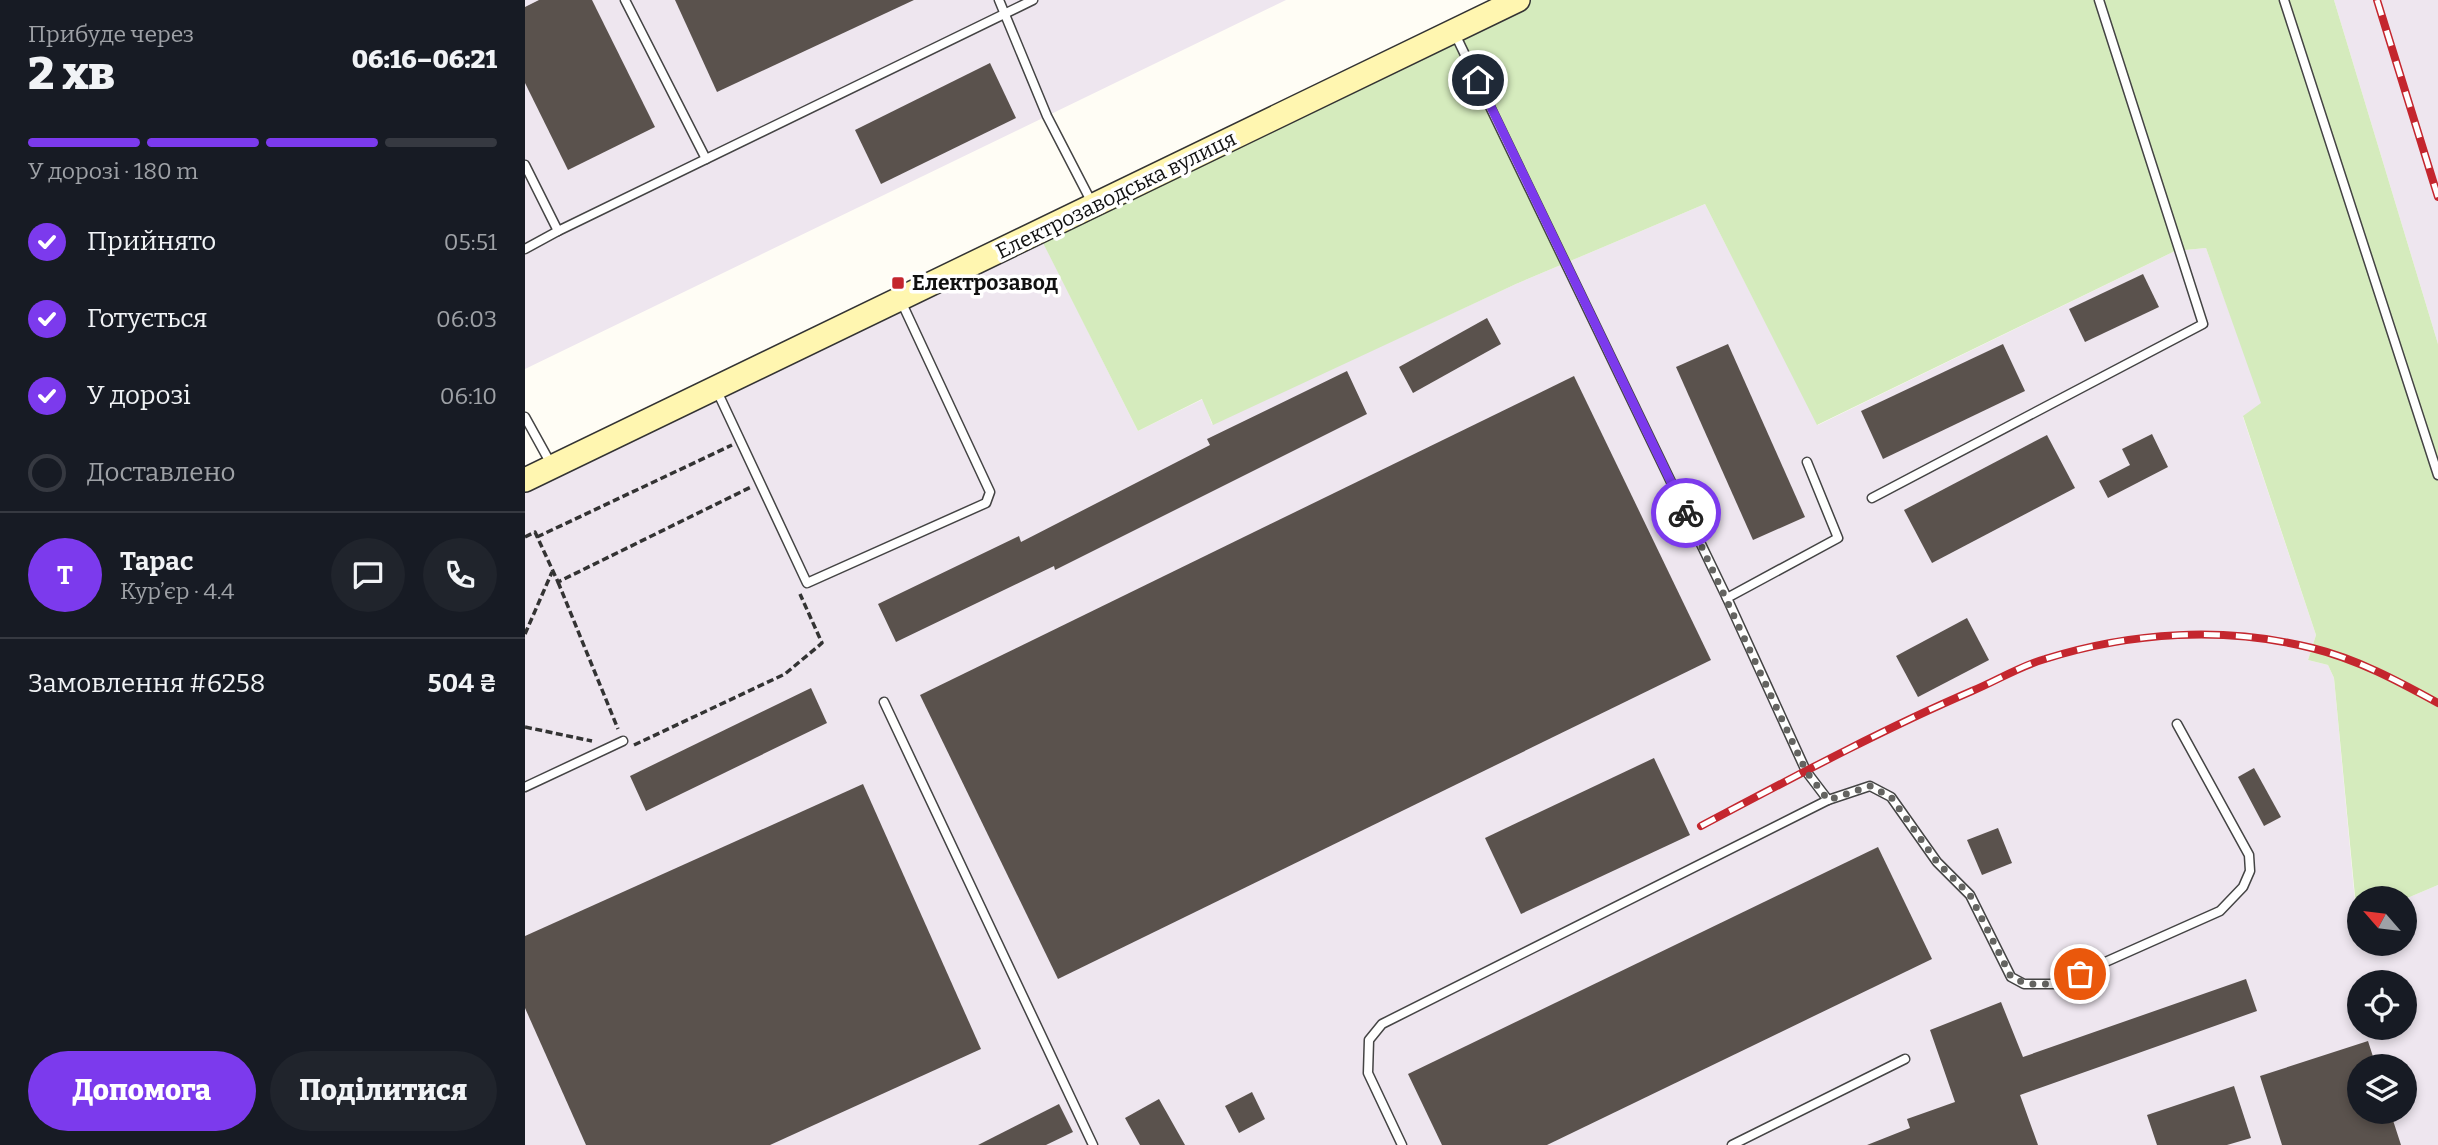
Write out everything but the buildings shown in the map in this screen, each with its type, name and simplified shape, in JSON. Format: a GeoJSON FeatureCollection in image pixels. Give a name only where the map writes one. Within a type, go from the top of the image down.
{"type":"FeatureCollection","features":[{"type":"Feature","properties":{"kind":"main road","name":"Електрозаводська вулиця"},"geometry":{"type":"LineString","coordinates":[[525,480],[1518,0]]}},
{"type":"Feature","properties":{"kind":"lane"},"geometry":{"type":"LineString","coordinates":[[625,0],[706,159]]}},
{"type":"Feature","properties":{"kind":"lane"},"geometry":{"type":"LineString","coordinates":[[999,0],[1047,116],[1094,205]]}},
{"type":"Feature","properties":{"kind":"lane"},"geometry":{"type":"LineString","coordinates":[[525,249],[1033,0]]}},
{"type":"Feature","properties":{"kind":"lane"},"geometry":{"type":"LineString","coordinates":[[1872,498],[2203,324],[2099,0]]}},
{"type":"Feature","properties":{"kind":"lane"},"geometry":{"type":"LineString","coordinates":[[2284,0],[2438,475]]}},
{"type":"Feature","properties":{"kind":"lane"},"geometry":{"type":"LineString","coordinates":[[1454,31],[1727,598],[1806,771],[1828,800]]}},
{"type":"Feature","properties":{"kind":"lane"},"geometry":{"type":"LineString","coordinates":[[525,165],[558,231]]}},
{"type":"Feature","properties":{"kind":"lane"},"geometry":{"type":"LineString","coordinates":[[715,388],[755,485],[807,583],[990,498],[900,299]]}},
{"type":"Feature","properties":{"kind":"lane"},"geometry":{"type":"LineString","coordinates":[[525,417],[553,467]]}},
{"type":"Feature","properties":{"kind":"lane"},"geometry":{"type":"LineString","coordinates":[[1727,598],[1839,538],[1807,462]]}},
{"type":"Feature","properties":{"kind":"lane"},"geometry":{"type":"LineString","coordinates":[[884,702],[1093,1145]]}},
{"type":"Feature","properties":{"kind":"lane"},"geometry":{"type":"LineString","coordinates":[[1402,1145],[1368,1073],[1369,1040],[1382,1024],[1828,800],[1870,786],[1891,797],[1929,853],[1970,895],[2011,977],[2024,984],[2056,984],[2220,911],[2243,887],[2250,872],[2249,855],[2177,724]]}},
{"type":"Feature","properties":{"kind":"lane"},"geometry":{"type":"LineString","coordinates":[[525,787],[624,741]]}},
{"type":"Feature","properties":{"kind":"lane"},"geometry":{"type":"LineString","coordinates":[[1732,1145],[1905,1059]]}},
{"type":"Feature","properties":{"kind":"path"},"geometry":{"type":"LineString","coordinates":[[537,537],[736,443],[737,455]]}},
{"type":"Feature","properties":{"kind":"path"},"geometry":{"type":"LineString","coordinates":[[747,476],[755,485],[757,499]]}},
{"type":"Feature","properties":{"kind":"path"},"geometry":{"type":"LineString","coordinates":[[558,582],[755,485]]}},
{"type":"Feature","properties":{"kind":"path"},"geometry":{"type":"LineString","coordinates":[[525,537],[535,532],[626,748],[785,674],[822,643],[795,583]]}},
{"type":"Feature","properties":{"kind":"path"},"geometry":{"type":"LineString","coordinates":[[525,634],[552,571]]}},
{"type":"Feature","properties":{"kind":"path"},"geometry":{"type":"LineString","coordinates":[[525,727],[614,746]]}},
{"type":"Feature","properties":{"kind":"shaded area"},"geometry":{"type":"Polygon","coordinates":[[[525,0],[1286,0],[525,369],[525,0]]]}},
{"type":"Feature","properties":{"kind":"shaded area"},"geometry":{"type":"Polygon","coordinates":[[[2334,0],[2438,0],[2438,344],[2334,0]]]}},
{"type":"Feature","properties":{"kind":"shaded area"},"geometry":{"type":"Polygon","coordinates":[[[1705,204],[1818,425],[2175,251],[2206,248],[2262,403],[2243,417],[2316,635],[2308,660],[2328,665],[2334,678],[2354,886],[2347,886],[2347,956],[2417,956],[2417,894],[2438,885],[2438,1145],[525,1145],[525,480],[1038,232],[1138,431],[1203,399],[1212,424],[1516,284],[1705,204]]]}},
{"type":"Feature","properties":{"kind":"green space"},"geometry":{"type":"Polygon","coordinates":[[[1518,0],[2334,0],[2438,344],[2438,885],[2417,894],[2417,886],[2354,886],[2334,678],[2328,665],[2308,660],[2316,635],[2243,416],[2261,403],[2206,248],[2175,251],[1817,425],[1705,204],[1516,284],[1213,425],[1202,399],[1138,431],[1038,233],[1518,0]]]}},
{"type":"Feature","properties":{"kind":"railway"},"geometry":{"type":"LineString","coordinates":[[2377,0],[2438,197]]}},
{"type":"Feature","properties":{"kind":"railway"},"geometry":{"type":"LineString","coordinates":[[1701,826],[1903,722],[2017,670],[2045,659],[2111,643],[2178,635],[2279,641],[2312,648],[2361,664],[2438,703]]}},
{"type":"Feature","properties":{"kind":"way so far"},"geometry":{"type":"LineString","coordinates":[[1686,513],[1806,771],[1828,800],[1870,786],[1891,797],[1922,844],[1970,895],[2003,967],[2011,977],[2024,984],[2040,985],[2056,984],[2080,974]]}},
{"type":"Feature","properties":{"kind":"place","name":"Електрозавод"},"geometry":{"type":"Point","coordinates":[898,283]}},
{"type":"Feature","properties":{"kind":"route"},"geometry":{"type":"LineString","coordinates":[[1478,80],[1686,513]]}}]}
